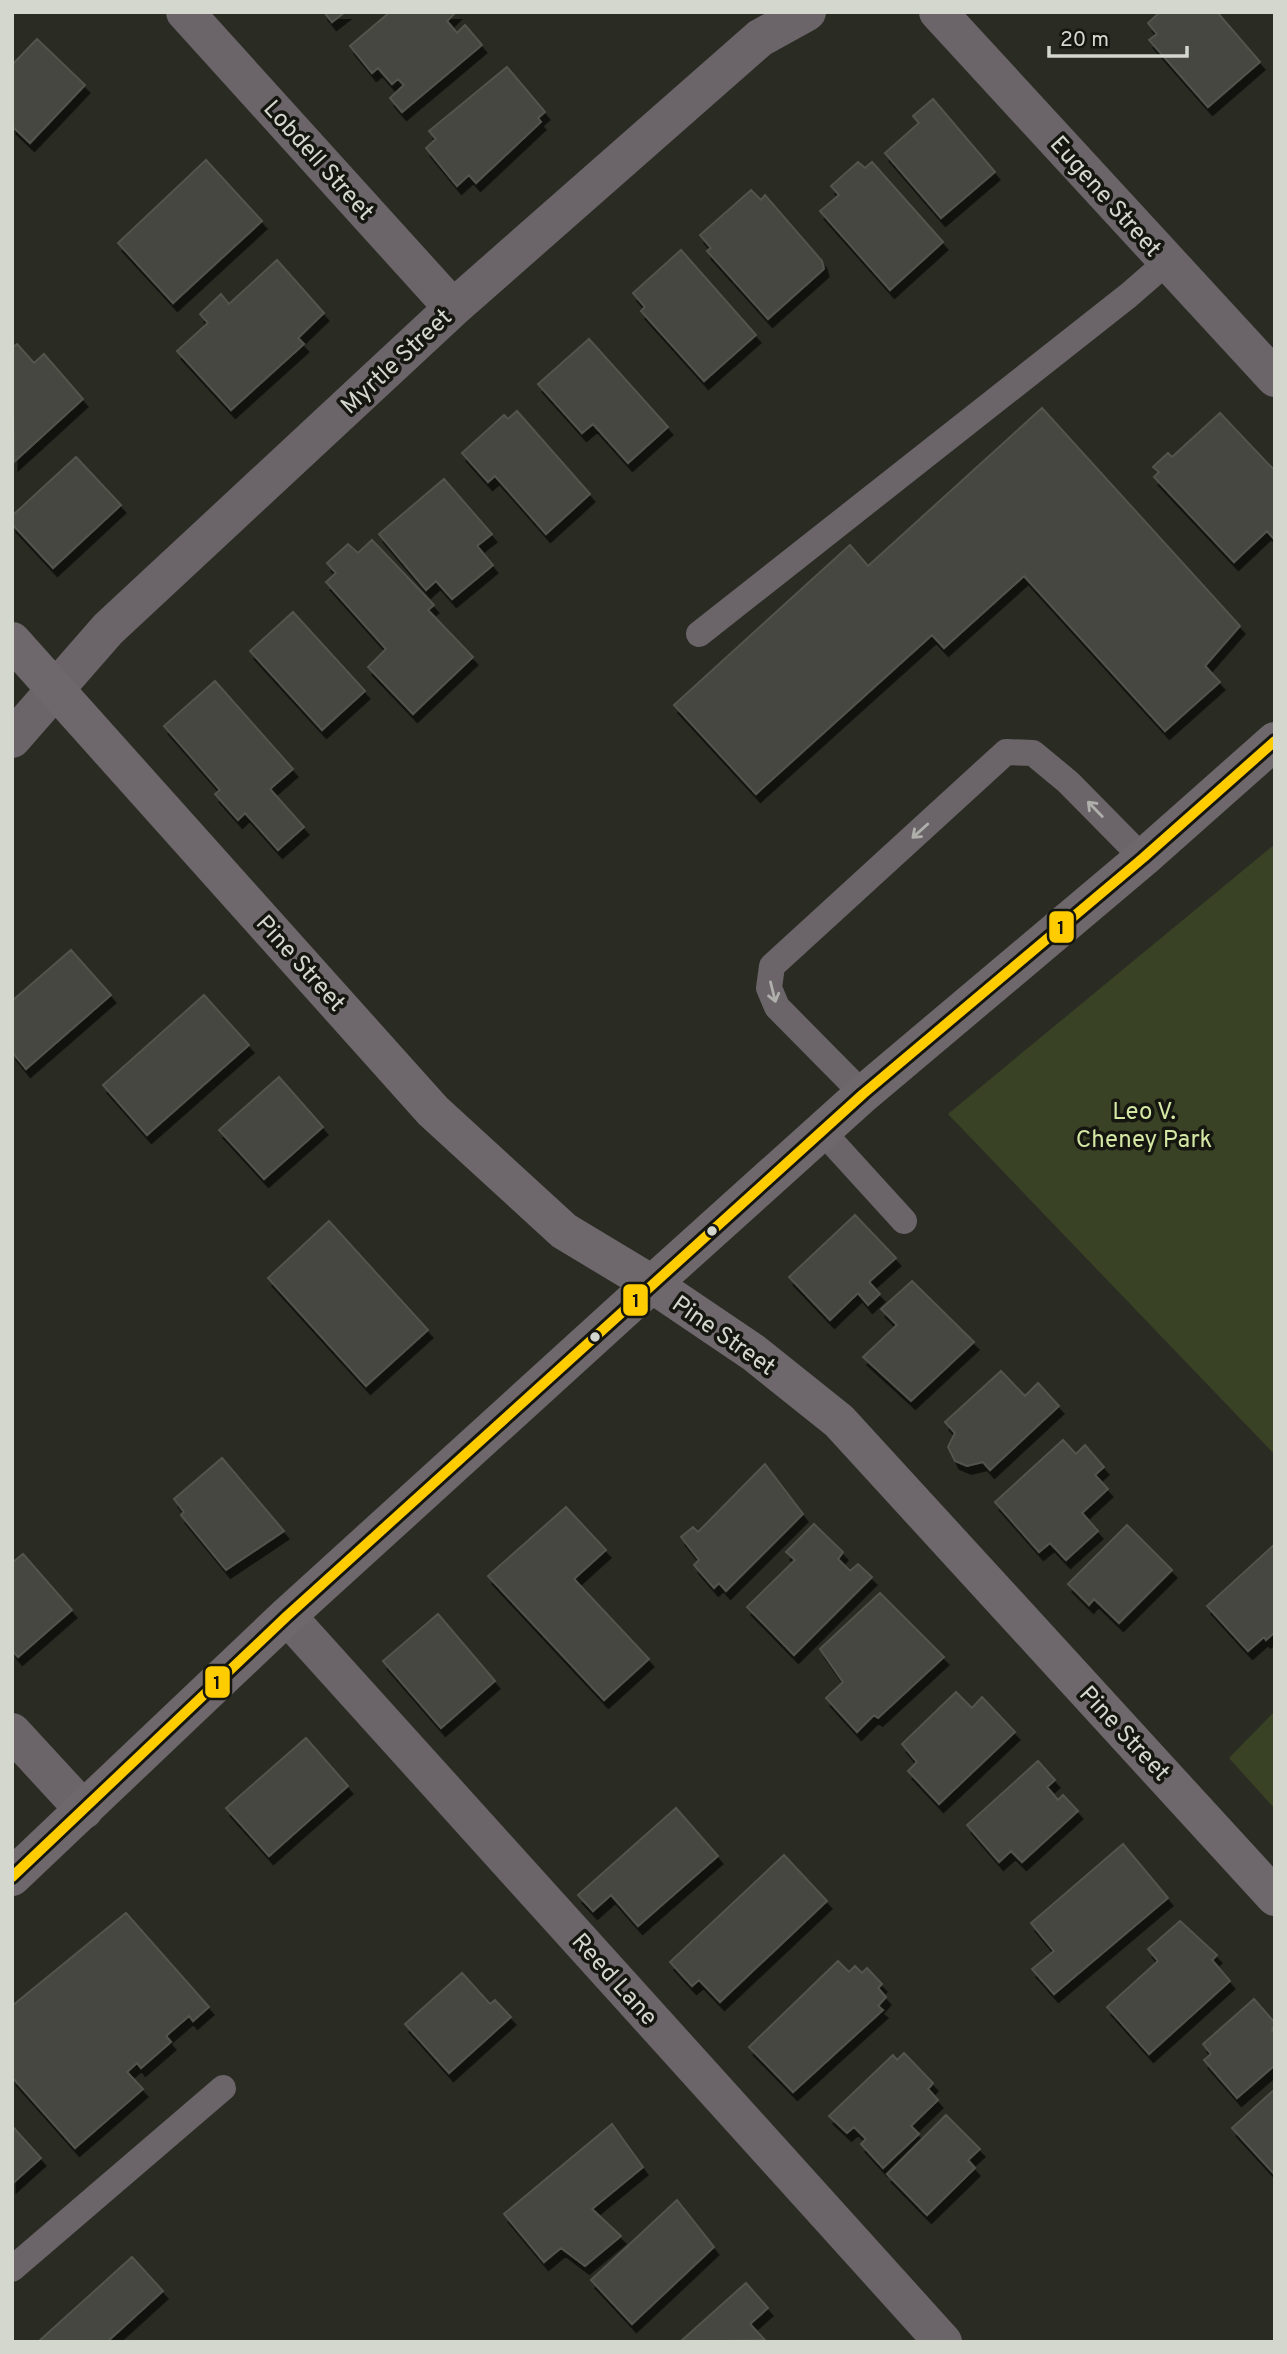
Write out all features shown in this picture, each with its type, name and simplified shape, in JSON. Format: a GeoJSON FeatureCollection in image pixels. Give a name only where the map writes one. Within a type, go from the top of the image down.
{"type":"FeatureCollection","features":[{"type":"Feature","properties":{"kind":"street","name":"Lobdell Street"},"geometry":{"type":"LineString","coordinates":[[185,12],[453,308]]}},
{"type":"Feature","properties":{"kind":"street","name":"Myrtle Street"},"geometry":{"type":"LineString","coordinates":[[12,739],[108,629],[453,308],[760,38],[807,12]]}},
{"type":"Feature","properties":{"kind":"street","name":"Eugene Street"},"geometry":{"type":"LineString","coordinates":[[938,12],[1275,378]]}},
{"type":"Feature","properties":{"kind":"street","name":"Pine Street"},"geometry":{"type":"LineString","coordinates":[[12,641],[433,1111],[564,1231],[652,1284],[754,1353],[839,1421],[1275,1897]]}},
{"type":"Feature","properties":{"kind":"street"},"geometry":{"type":"LineString","coordinates":[[12,1877],[287,1616],[863,1094],[1143,858],[1275,741]]}},
{"type":"Feature","properties":{"kind":"street","name":"Reed Lane"},"geometry":{"type":"LineString","coordinates":[[287,1616],[943,2342]]}},
{"type":"Feature","properties":{"kind":"street"},"geometry":{"type":"LineString","coordinates":[[12,1732],[84,1810]]}},
{"type":"Feature","properties":{"kind":"lane"},"geometry":{"type":"LineString","coordinates":[[699,634],[1167,262]]}},
{"type":"Feature","properties":{"kind":"lane"},"geometry":{"type":"LineString","coordinates":[[863,1094],[777,1007],[769,988],[772,966],[1006,752],[1033,753],[1068,782],[1143,858]]}},
{"type":"Feature","properties":{"kind":"lane"},"geometry":{"type":"LineString","coordinates":[[822,1131],[904,1221]]}},
{"type":"Feature","properties":{"kind":"lane"},"geometry":{"type":"LineString","coordinates":[[12,2269],[223,2088]]}},
{"type":"Feature","properties":{"kind":"green space","name":"Leo V. Cheney Park"},"geometry":{"type":"Polygon","coordinates":[[[1275,844],[1275,1455],[948,1114],[1275,844]]]}},
{"type":"Feature","properties":{"kind":"green space"},"geometry":{"type":"Polygon","coordinates":[[[1275,1711],[1275,1809],[1229,1758],[1275,1711]]]}},
{"type":"Feature","properties":{"kind":"building"},"geometry":{"type":"Polygon","coordinates":[[[324,12],[345,12],[332,22],[324,12]]]}},
{"type":"Feature","properties":{"kind":"building"},"geometry":{"type":"Polygon","coordinates":[[[390,12],[456,12],[447,21],[457,33],[465,25],[482,45],[402,112],[390,98],[404,85],[398,79],[392,84],[378,68],[372,73],[350,46],[390,12]]]}},
{"type":"Feature","properties":{"kind":"building"},"geometry":{"type":"Polygon","coordinates":[[[1160,12],[1217,12],[1260,62],[1208,107],[1149,40],[1157,34],[1148,23],[1160,12]]]}},
{"type":"Feature","properties":{"kind":"building"},"geometry":{"type":"Polygon","coordinates":[[[37,39],[85,85],[30,143],[12,126],[12,65],[37,39]]]}},
{"type":"Feature","properties":{"kind":"building"},"geometry":{"type":"Polygon","coordinates":[[[507,67],[545,112],[538,118],[541,122],[476,183],[469,175],[457,186],[426,148],[436,139],[429,131],[507,67]]]}},
{"type":"Feature","properties":{"kind":"building"},"geometry":{"type":"Polygon","coordinates":[[[933,99],[995,172],[941,218],[885,153],[919,123],[913,116],[933,99]]]}},
{"type":"Feature","properties":{"kind":"building"},"geometry":{"type":"Polygon","coordinates":[[[206,160],[262,221],[173,303],[118,243],[206,160]]]}},
{"type":"Feature","properties":{"kind":"building"},"geometry":{"type":"Polygon","coordinates":[[[858,162],[865,168],[872,162],[943,242],[890,290],[820,211],[839,195],[831,186],[858,162]]]}},
{"type":"Feature","properties":{"kind":"building"},"geometry":{"type":"Polygon","coordinates":[[[751,190],[761,200],[765,195],[822,261],[824,269],[768,319],[707,251],[711,248],[700,235],[751,190]]]}},
{"type":"Feature","properties":{"kind":"building"},"geometry":{"type":"Polygon","coordinates":[[[681,250],[756,335],[704,381],[641,311],[645,307],[633,293],[681,250]]]}},
{"type":"Feature","properties":{"kind":"building"},"geometry":{"type":"Polygon","coordinates":[[[277,260],[324,313],[298,338],[304,344],[231,410],[177,351],[208,323],[200,314],[221,294],[229,304],[277,260]]]}},
{"type":"Feature","properties":{"kind":"building"},"geometry":{"type":"Polygon","coordinates":[[[589,339],[668,427],[628,463],[593,424],[582,433],[538,384],[589,339]]]}},
{"type":"Feature","properties":{"kind":"building"},"geometry":{"type":"Polygon","coordinates":[[[17,344],[34,363],[44,354],[83,399],[14,462],[12,348],[17,344]]]}},
{"type":"Feature","properties":{"kind":"building"},"geometry":{"type":"Polygon","coordinates":[[[1042,408],[1240,626],[1205,666],[1220,682],[1165,731],[1024,576],[944,648],[932,635],[756,794],[674,705],[850,545],[868,566],[1042,408]]]}},
{"type":"Feature","properties":{"kind":"building"},"geometry":{"type":"Polygon","coordinates":[[[517,411],[590,494],[546,534],[495,476],[488,482],[462,453],[504,415],[508,419],[517,411]]]}},
{"type":"Feature","properties":{"kind":"building"},"geometry":{"type":"Polygon","coordinates":[[[1220,413],[1275,471],[1275,540],[1267,531],[1234,562],[1154,477],[1159,472],[1153,467],[1168,453],[1172,457],[1220,413]]]}},
{"type":"Feature","properties":{"kind":"building"},"geometry":{"type":"Polygon","coordinates":[[[76,457],[121,505],[53,568],[12,524],[12,516],[76,457]]]}},
{"type":"Feature","properties":{"kind":"building"},"geometry":{"type":"Polygon","coordinates":[[[444,479],[492,534],[477,546],[493,565],[452,599],[436,581],[426,590],[379,534],[444,479]]]}},
{"type":"Feature","properties":{"kind":"building"},"geometry":{"type":"Polygon","coordinates":[[[372,540],[434,605],[428,610],[473,657],[413,714],[368,667],[386,649],[326,582],[336,573],[327,563],[348,544],[358,553],[372,540]]]}},
{"type":"Feature","properties":{"kind":"building"},"geometry":{"type":"Polygon","coordinates":[[[293,612],[365,691],[322,730],[250,651],[293,612]]]}},
{"type":"Feature","properties":{"kind":"building"},"geometry":{"type":"Polygon","coordinates":[[[215,681],[293,769],[270,789],[304,827],[278,850],[245,813],[238,820],[215,794],[220,790],[164,726],[215,681]]]}},
{"type":"Feature","properties":{"kind":"building"},"geometry":{"type":"Polygon","coordinates":[[[71,950],[111,995],[26,1069],[12,1052],[12,1001],[71,950]]]}},
{"type":"Feature","properties":{"kind":"building"},"geometry":{"type":"Polygon","coordinates":[[[204,995],[249,1045],[147,1135],[103,1085],[204,995]]]}},
{"type":"Feature","properties":{"kind":"building"},"geometry":{"type":"Polygon","coordinates":[[[279,1077],[323,1127],[264,1179],[219,1130],[279,1077]]]}},
{"type":"Feature","properties":{"kind":"building"},"geometry":{"type":"Polygon","coordinates":[[[855,1215],[896,1258],[869,1282],[880,1294],[868,1305],[858,1293],[830,1320],[789,1277],[855,1215]]]}},
{"type":"Feature","properties":{"kind":"building"},"geometry":{"type":"Polygon","coordinates":[[[329,1221],[428,1330],[366,1386],[268,1278],[329,1221]]]}},
{"type":"Feature","properties":{"kind":"building"},"geometry":{"type":"Polygon","coordinates":[[[912,1281],[974,1342],[911,1401],[863,1357],[897,1325],[881,1309],[912,1281]]]}},
{"type":"Feature","properties":{"kind":"building"},"geometry":{"type":"Polygon","coordinates":[[[1001,1371],[1025,1396],[1038,1383],[1059,1406],[990,1470],[983,1462],[967,1466],[955,1461],[948,1447],[955,1433],[945,1422],[1001,1371]]]}},
{"type":"Feature","properties":{"kind":"building"},"geometry":{"type":"Polygon","coordinates":[[[1063,1440],[1076,1454],[1085,1445],[1104,1467],[1095,1475],[1108,1489],[1082,1513],[1098,1531],[1066,1560],[1050,1543],[1039,1552],[995,1502],[1063,1440]]]}},
{"type":"Feature","properties":{"kind":"building"},"geometry":{"type":"Polygon","coordinates":[[[222,1458],[284,1531],[226,1570],[181,1515],[184,1512],[174,1499],[222,1458]]]}},
{"type":"Feature","properties":{"kind":"building"},"geometry":{"type":"Polygon","coordinates":[[[765,1464],[803,1514],[726,1591],[719,1583],[714,1588],[694,1565],[699,1560],[681,1537],[693,1527],[698,1532],[765,1464]]]}},
{"type":"Feature","properties":{"kind":"building"},"geometry":{"type":"Polygon","coordinates":[[[566,1507],[606,1550],[574,1579],[649,1659],[604,1700],[488,1576],[566,1507]]]}},
{"type":"Feature","properties":{"kind":"building"},"geometry":{"type":"Polygon","coordinates":[[[814,1524],[843,1552],[838,1559],[850,1571],[858,1564],[872,1577],[794,1655],[747,1607],[795,1560],[786,1552],[814,1524]]]}},
{"type":"Feature","properties":{"kind":"building"},"geometry":{"type":"Polygon","coordinates":[[[1127,1525],[1172,1570],[1119,1623],[1094,1599],[1089,1605],[1068,1584],[1127,1525]]]}},
{"type":"Feature","properties":{"kind":"building"},"geometry":{"type":"Polygon","coordinates":[[[1275,1544],[1275,1632],[1266,1640],[1264,1637],[1248,1651],[1207,1606],[1275,1544]]]}},
{"type":"Feature","properties":{"kind":"building"},"geometry":{"type":"Polygon","coordinates":[[[23,1554],[72,1610],[18,1657],[12,1650],[12,1563],[23,1554]]]}},
{"type":"Feature","properties":{"kind":"building"},"geometry":{"type":"Polygon","coordinates":[[[880,1593],[944,1657],[878,1718],[874,1715],[857,1732],[826,1698],[843,1682],[820,1649],[880,1593]]]}},
{"type":"Feature","properties":{"kind":"building"},"geometry":{"type":"Polygon","coordinates":[[[438,1614],[495,1681],[441,1728],[383,1661],[438,1614]]]}},
{"type":"Feature","properties":{"kind":"building"},"geometry":{"type":"Polygon","coordinates":[[[956,1692],[972,1708],[982,1697],[1015,1732],[939,1804],[908,1771],[917,1762],[902,1744],[956,1692]]]}},
{"type":"Feature","properties":{"kind":"building"},"geometry":{"type":"Polygon","coordinates":[[[306,1738],[348,1786],[269,1856],[226,1808],[306,1738]]]}},
{"type":"Feature","properties":{"kind":"building"},"geometry":{"type":"Polygon","coordinates":[[[1038,1761],[1055,1780],[1047,1787],[1058,1800],[1063,1795],[1078,1811],[1022,1862],[1011,1851],[999,1862],[967,1825],[1038,1761]]]}},
{"type":"Feature","properties":{"kind":"building"},"geometry":{"type":"Polygon","coordinates":[[[676,1808],[718,1856],[638,1926],[611,1895],[593,1911],[578,1895],[676,1808]]]}},
{"type":"Feature","properties":{"kind":"building"},"geometry":{"type":"Polygon","coordinates":[[[1123,1844],[1168,1898],[1054,1994],[1032,1969],[1054,1951],[1031,1923],[1123,1844]]]}},
{"type":"Feature","properties":{"kind":"building"},"geometry":{"type":"Polygon","coordinates":[[[784,1855],[827,1901],[720,2002],[699,1980],[692,1986],[670,1962],[784,1855]]]}},
{"type":"Feature","properties":{"kind":"building"},"geometry":{"type":"Polygon","coordinates":[[[126,1913],[209,2007],[193,2021],[189,2016],[166,2036],[171,2042],[141,2068],[137,2063],[127,2072],[143,2089],[75,2148],[12,2077],[12,2006],[126,1913]]]}},
{"type":"Feature","properties":{"kind":"building"},"geometry":{"type":"Polygon","coordinates":[[[1180,1921],[1217,1955],[1212,1960],[1230,1981],[1149,2054],[1107,2007],[1158,1961],[1148,1949],[1180,1921]]]}},
{"type":"Feature","properties":{"kind":"building"},"geometry":{"type":"Polygon","coordinates":[[[838,1961],[849,1972],[855,1966],[862,1973],[867,1968],[882,1984],[878,1988],[886,1997],[878,2006],[883,2010],[793,2092],[749,2047],[838,1961]]]}},
{"type":"Feature","properties":{"kind":"building"},"geometry":{"type":"Polygon","coordinates":[[[462,1973],[490,2004],[495,2000],[511,2017],[449,2073],[405,2024],[462,1973]]]}},
{"type":"Feature","properties":{"kind":"building"},"geometry":{"type":"Polygon","coordinates":[[[1254,1999],[1275,2023],[1272,2030],[1275,2033],[1275,2065],[1237,2098],[1204,2060],[1211,2054],[1203,2044],[1254,1999]]]}},
{"type":"Feature","properties":{"kind":"building"},"geometry":{"type":"Polygon","coordinates":[[[904,2053],[933,2083],[928,2089],[938,2100],[911,2126],[919,2134],[883,2168],[861,2144],[866,2139],[854,2127],[847,2133],[829,2116],[893,2055],[897,2060],[904,2053]]]}},
{"type":"Feature","properties":{"kind":"building"},"geometry":{"type":"Polygon","coordinates":[[[1275,2089],[1275,2175],[1232,2128],[1275,2089]]]}},
{"type":"Feature","properties":{"kind":"building"},"geometry":{"type":"Polygon","coordinates":[[[946,2115],[980,2149],[968,2160],[975,2168],[927,2215],[887,2174],[946,2115]]]}},
{"type":"Feature","properties":{"kind":"building"},"geometry":{"type":"Polygon","coordinates":[[[612,2124],[643,2167],[592,2209],[621,2236],[585,2266],[561,2248],[544,2262],[504,2214],[612,2124]]]}},
{"type":"Feature","properties":{"kind":"building"},"geometry":{"type":"Polygon","coordinates":[[[12,2126],[41,2158],[12,2184],[12,2126]]]}},
{"type":"Feature","properties":{"kind":"building"},"geometry":{"type":"Polygon","coordinates":[[[677,2200],[714,2247],[632,2324],[591,2280],[677,2200]]]}},
{"type":"Feature","properties":{"kind":"building"},"geometry":{"type":"Polygon","coordinates":[[[132,2257],[163,2291],[107,2342],[38,2342],[132,2257]]]}},
{"type":"Feature","properties":{"kind":"building"},"geometry":{"type":"Polygon","coordinates":[[[746,2283],[768,2308],[750,2324],[765,2340],[680,2342],[746,2283]]]}},
{"type":"Feature","properties":{"kind":"transit line","name":"1"},"geometry":{"type":"LineString","coordinates":[[12,1877],[287,1616],[863,1094],[1143,858],[1275,741]]}}]}
